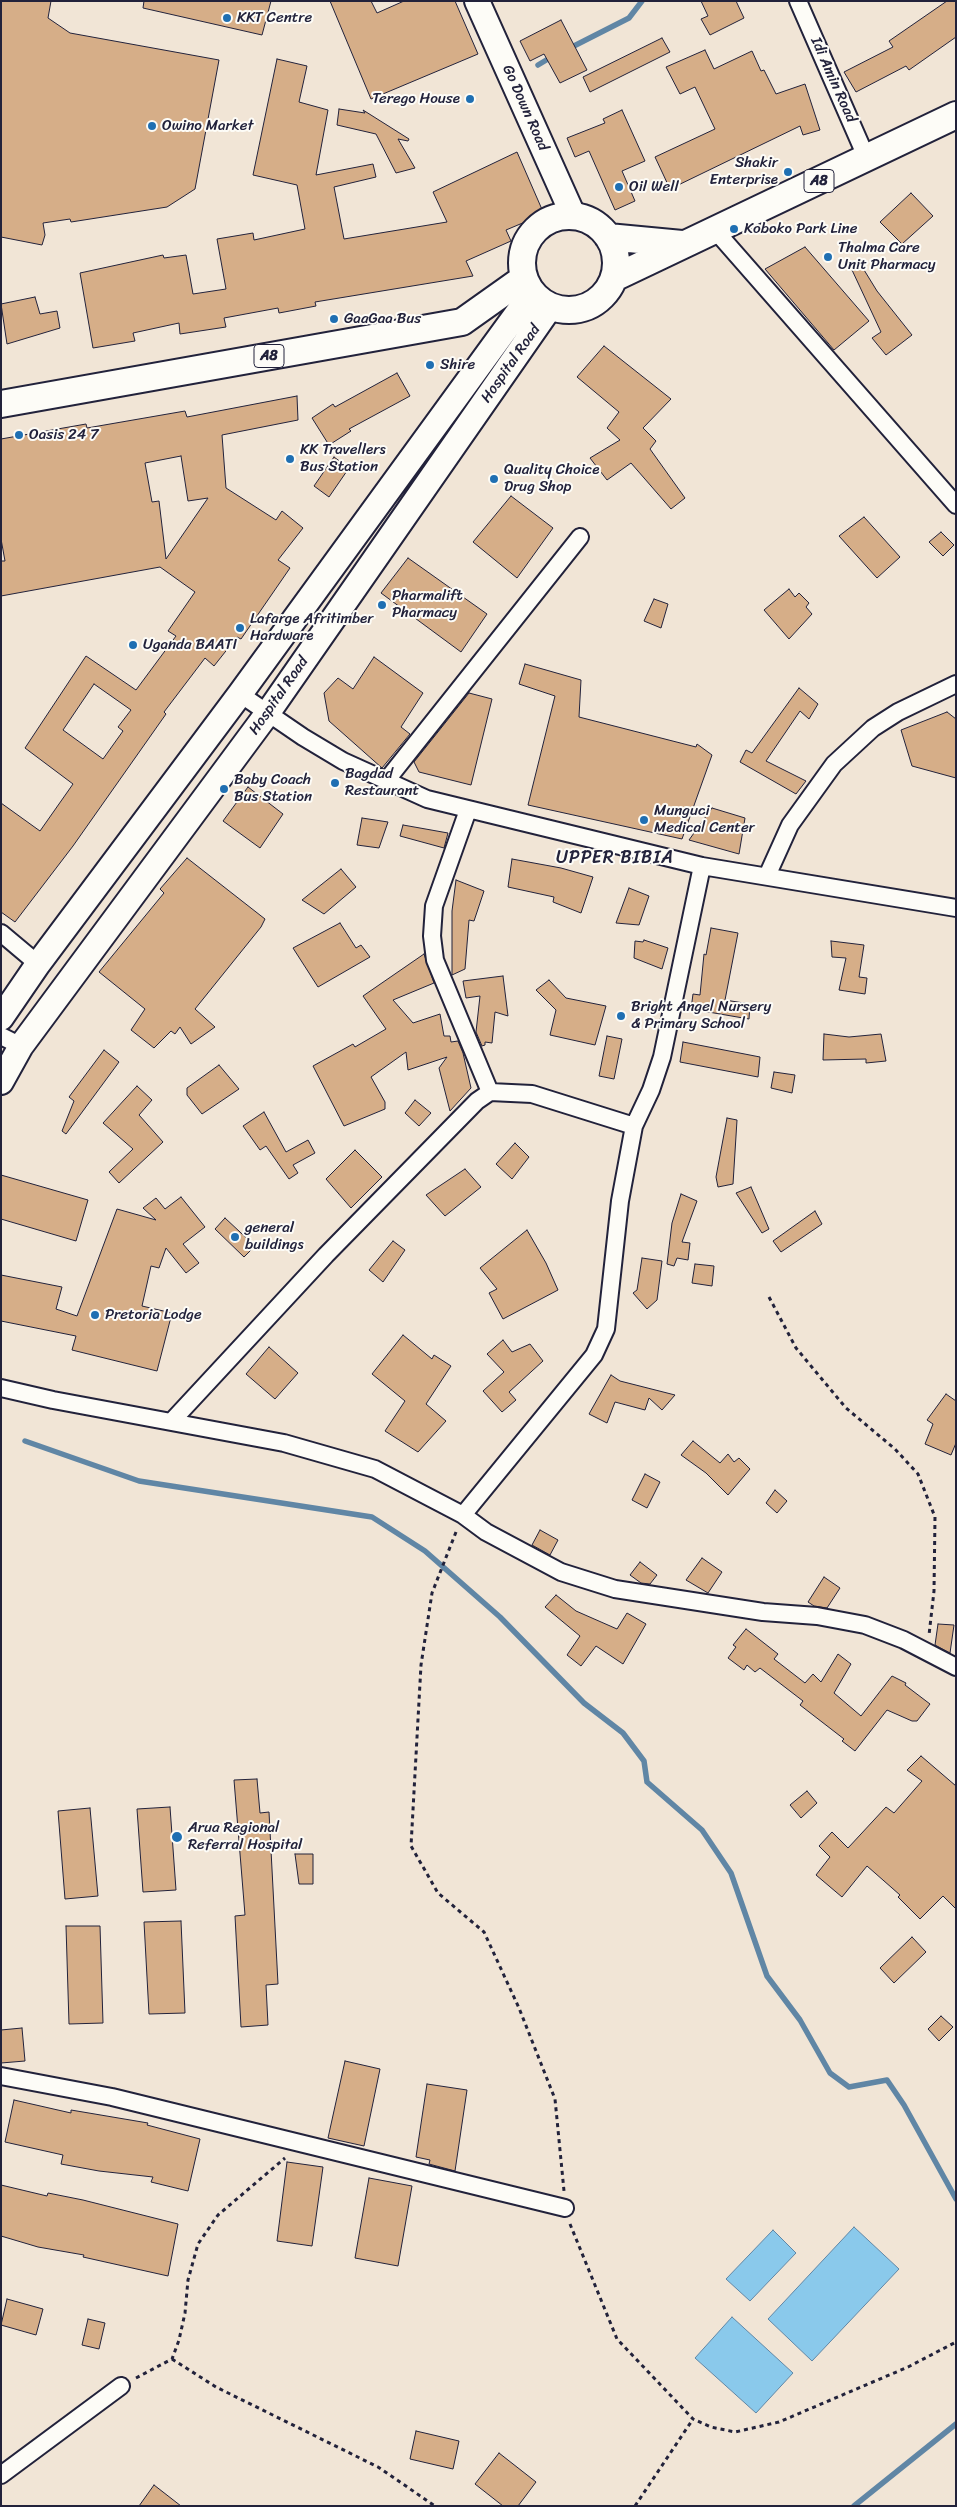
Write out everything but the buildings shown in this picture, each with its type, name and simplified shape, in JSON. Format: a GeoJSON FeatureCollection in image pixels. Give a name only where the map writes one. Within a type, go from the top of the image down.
{"type":"FeatureCollection","features":[{"type":"Feature","properties":{"kind":"main road","name":"Go Down Road"},"geometry":{"type":"LineString","coordinates":[[476,1],[573,216]]}},
{"type":"Feature","properties":{"kind":"main road","name":"A8"},"geometry":{"type":"LineString","coordinates":[[682,244],[867,159],[956,115]]}},
{"type":"Feature","properties":{"kind":"main road"},"geometry":{"type":"LineString","coordinates":[[573,216],[593,222],[608,237],[616,257],[614,278],[604,294],[588,306],[570,310],[536,292],[521,260],[526,241],[538,227],[554,218],[573,216]]}},
{"type":"Feature","properties":{"kind":"main road"},"geometry":{"type":"LineString","coordinates":[[608,237],[682,244]]}},
{"type":"Feature","properties":{"kind":"main road"},"geometry":{"type":"LineString","coordinates":[[614,278],[682,244]]}},
{"type":"Feature","properties":{"kind":"main road","name":"A8"},"geometry":{"type":"LineString","coordinates":[[1,404],[462,322],[536,292]]}},
{"type":"Feature","properties":{"kind":"main road","name":"Hospital Road"},"geometry":{"type":"LineString","coordinates":[[1,1018],[38,964],[240,694],[536,292]]}},
{"type":"Feature","properties":{"kind":"main road","name":"Hospital Road"},"geometry":{"type":"LineString","coordinates":[[1,1082],[11,1041],[267,714],[536,292]]}},
{"type":"Feature","properties":{"kind":"street","name":"Idi Amin Road"},"geometry":{"type":"LineString","coordinates":[[798,1],[867,159]]}},
{"type":"Feature","properties":{"kind":"street"},"geometry":{"type":"LineString","coordinates":[[714,229],[956,505]]}},
{"type":"Feature","properties":{"kind":"street"},"geometry":{"type":"LineString","coordinates":[[386,781],[580,537]]}},
{"type":"Feature","properties":{"kind":"street"},"geometry":{"type":"LineString","coordinates":[[767,876],[790,825],[834,764],[873,728],[898,712],[956,684]]}},
{"type":"Feature","properties":{"kind":"street"},"geometry":{"type":"LineString","coordinates":[[240,694],[267,714],[343,761],[427,799],[702,866],[956,908]]}},
{"type":"Feature","properties":{"kind":"street"},"geometry":{"type":"LineString","coordinates":[[468,810],[434,906],[432,936],[435,960],[490,1092]]}},
{"type":"Feature","properties":{"kind":"street"},"geometry":{"type":"LineString","coordinates":[[463,1515],[594,1355],[606,1329],[620,1201],[634,1126],[651,1090],[662,1056],[702,866]]}},
{"type":"Feature","properties":{"kind":"street"},"geometry":{"type":"LineString","coordinates":[[1,933],[38,964]]}},
{"type":"Feature","properties":{"kind":"street"},"geometry":{"type":"LineString","coordinates":[[172,1421],[326,1255],[477,1102],[490,1092],[532,1094],[634,1126]]}},
{"type":"Feature","properties":{"kind":"street"},"geometry":{"type":"LineString","coordinates":[[1,1388],[53,1400],[284,1443],[375,1469],[463,1515],[486,1532],[561,1572],[615,1589],[763,1612],[818,1616],[864,1625],[904,1640],[956,1667]]}},
{"type":"Feature","properties":{"kind":"street"},"geometry":{"type":"LineString","coordinates":[[1,2076],[112,2097],[565,2208]]}},
{"type":"Feature","properties":{"kind":"street"},"geometry":{"type":"LineString","coordinates":[[1,2475],[122,2386]]}},
{"type":"Feature","properties":{"kind":"path"},"geometry":{"type":"LineString","coordinates":[[769,1297],[796,1348],[846,1408],[895,1449],[918,1474],[935,1517],[934,1591],[927,1653]]}},
{"type":"Feature","properties":{"kind":"path"},"geometry":{"type":"LineString","coordinates":[[463,1515],[432,1593],[418,1684],[410,1846],[438,1893],[484,1932],[520,2008],[555,2099],[567,2219],[617,2339],[693,2419],[711,2427],[735,2432],[779,2422],[908,2367],[956,2342]]}},
{"type":"Feature","properties":{"kind":"path"},"geometry":{"type":"LineString","coordinates":[[122,2386],[172,2359],[179,2340],[185,2313],[188,2280],[198,2244],[218,2215],[283,2160],[298,2143]]}},
{"type":"Feature","properties":{"kind":"path"},"geometry":{"type":"LineString","coordinates":[[172,2359],[216,2387],[378,2467],[435,2506]]}},
{"type":"Feature","properties":{"kind":"path"},"geometry":{"type":"LineString","coordinates":[[634,2506],[693,2419]]}},
{"type":"Feature","properties":{"kind":"water"},"geometry":{"type":"Polygon","coordinates":[[[854,2227],[899,2269],[812,2361],[768,2319],[854,2227]]]}},
{"type":"Feature","properties":{"kind":"water"},"geometry":{"type":"Polygon","coordinates":[[[773,2230],[796,2253],[750,2301],[726,2279],[773,2230]]]}},
{"type":"Feature","properties":{"kind":"water"},"geometry":{"type":"Polygon","coordinates":[[[732,2317],[793,2373],[756,2413],[695,2358],[732,2317]]]}},
{"type":"Feature","properties":{"kind":"waterway"},"geometry":{"type":"LineString","coordinates":[[568,49],[629,18],[642,1]]}},
{"type":"Feature","properties":{"kind":"waterway"},"geometry":{"type":"LineString","coordinates":[[538,65],[553,56]]}},
{"type":"Feature","properties":{"kind":"waterway"},"geometry":{"type":"LineString","coordinates":[[25,1441],[139,1481],[372,1517],[425,1551],[500,1617],[584,1703],[623,1733],[644,1761],[647,1782],[702,1830],[731,1873],[767,1976],[800,2020],[830,2073],[849,2087],[887,2080],[904,2105],[956,2199]]}},
{"type":"Feature","properties":{"kind":"waterway"},"geometry":{"type":"LineString","coordinates":[[854,2506],[956,2424]]}},
{"type":"Feature","properties":{"kind":"place","name":"KKT Centre"},"geometry":{"type":"Point","coordinates":[227,18]}},
{"type":"Feature","properties":{"kind":"place","name":"Terego House"},"geometry":{"type":"Point","coordinates":[470,99]}},
{"type":"Feature","properties":{"kind":"place","name":"Owino Market"},"geometry":{"type":"Point","coordinates":[152,126]}},
{"type":"Feature","properties":{"kind":"place","name":"Shakir Enterprise"},"geometry":{"type":"Point","coordinates":[788,172]}},
{"type":"Feature","properties":{"kind":"place","name":"Oil Well"},"geometry":{"type":"Point","coordinates":[619,187]}},
{"type":"Feature","properties":{"kind":"place","name":"Koboko Park Line"},"geometry":{"type":"Point","coordinates":[734,229]}},
{"type":"Feature","properties":{"kind":"place","name":"Thalma Care Unit Pharmacy"},"geometry":{"type":"Point","coordinates":[828,257]}},
{"type":"Feature","properties":{"kind":"place","name":"GaaGaa Bus"},"geometry":{"type":"Point","coordinates":[334,319]}},
{"type":"Feature","properties":{"kind":"place","name":"Shire"},"geometry":{"type":"Point","coordinates":[430,365]}},
{"type":"Feature","properties":{"kind":"place","name":"Oasis 24 7"},"geometry":{"type":"Point","coordinates":[19,435]}},
{"type":"Feature","properties":{"kind":"place","name":"KK Travellers Bus Station"},"geometry":{"type":"Point","coordinates":[290,459]}},
{"type":"Feature","properties":{"kind":"place","name":"Quality Choice Drug Shop"},"geometry":{"type":"Point","coordinates":[494,479]}},
{"type":"Feature","properties":{"kind":"place","name":"Pharmalift Pharmacy"},"geometry":{"type":"Point","coordinates":[382,605]}},
{"type":"Feature","properties":{"kind":"place","name":"Lafarge Afritimber Hardware"},"geometry":{"type":"Point","coordinates":[240,628]}},
{"type":"Feature","properties":{"kind":"place","name":"Uganda BAATI"},"geometry":{"type":"Point","coordinates":[133,645]}},
{"type":"Feature","properties":{"kind":"place","name":"Bagdad Restaurant"},"geometry":{"type":"Point","coordinates":[335,783]}},
{"type":"Feature","properties":{"kind":"place","name":"Baby Coach Bus Station"},"geometry":{"type":"Point","coordinates":[224,789]}},
{"type":"Feature","properties":{"kind":"place","name":"Munguci Medical Center"},"geometry":{"type":"Point","coordinates":[644,820]}},
{"type":"Feature","properties":{"kind":"place","name":"Bright Angel Nursery & Primary School"},"geometry":{"type":"Point","coordinates":[621,1016]}},
{"type":"Feature","properties":{"kind":"place","name":"general buildings"},"geometry":{"type":"Point","coordinates":[235,1237]}},
{"type":"Feature","properties":{"kind":"place","name":"Pretoria Lodge"},"geometry":{"type":"Point","coordinates":[95,1315]}},
{"type":"Feature","properties":{"kind":"place","name":"Arua Regional Referral Hospital"},"geometry":{"type":"Point","coordinates":[177,1837]}},
{"type":"Feature","properties":{"kind":"district","name":"UPPER BIBIA"},"geometry":{"type":"Point","coordinates":[615,858]}}]}
